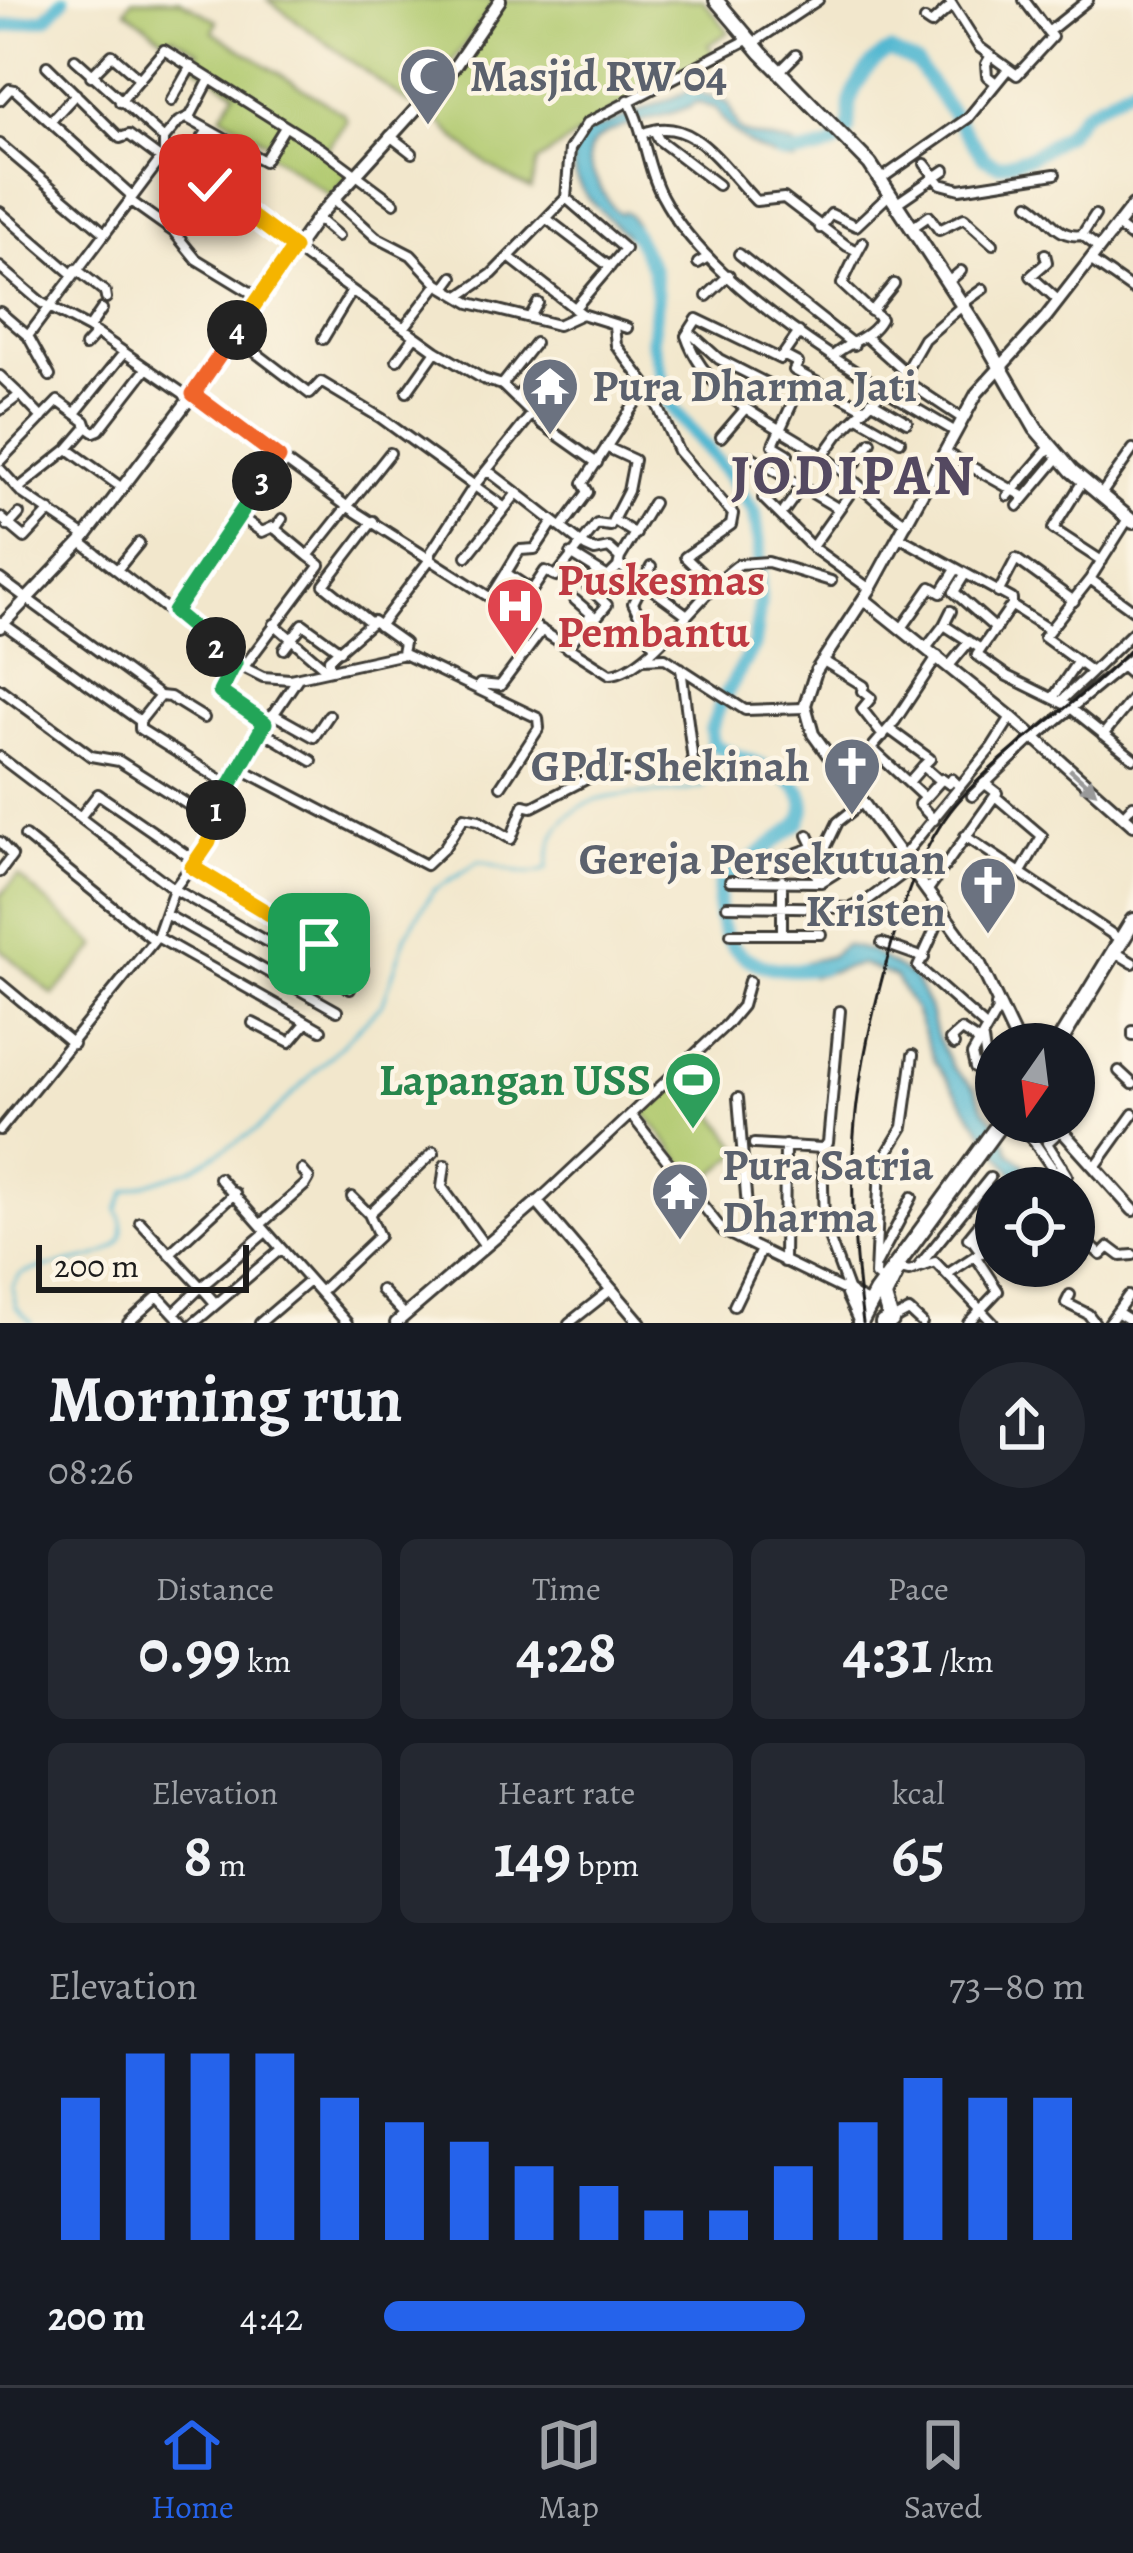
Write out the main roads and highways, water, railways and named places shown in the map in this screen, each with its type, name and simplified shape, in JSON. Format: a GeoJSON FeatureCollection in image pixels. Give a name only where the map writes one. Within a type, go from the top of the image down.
{"type":"FeatureCollection","features":[{"type":"Feature","properties":{"kind":"highway"},"geometry":{"type":"LineString","coordinates":[[1071,1023],[1133,921]]}},
{"type":"Feature","properties":{"kind":"highway"},"geometry":{"type":"LineString","coordinates":[[861,1322],[986,1143]]}},
{"type":"Feature","properties":{"kind":"highway"},"geometry":{"type":"LineString","coordinates":[[861,1322],[849,1294],[879,1293]]}},
{"type":"Feature","properties":{"kind":"highway"},"geometry":{"type":"LineString","coordinates":[[879,1293],[889,1322]]}},
{"type":"Feature","properties":{"kind":"main road"},"geometry":{"type":"LineString","coordinates":[[716,0],[859,150],[1054,452],[1131,520]]}},
{"type":"Feature","properties":{"kind":"water"},"geometry":{"type":"Polygon","coordinates":[[[691,90],[728,103],[746,134],[795,145],[795,161],[749,144],[715,108],[696,102],[612,131],[590,151],[590,165],[611,204],[634,222],[644,242],[639,247],[588,198],[573,169],[573,153],[580,136],[691,90]]]}},
{"type":"Feature","properties":{"kind":"water"},"geometry":{"type":"Polygon","coordinates":[[[845,945],[870,951],[914,978],[952,1067],[975,1089],[975,1120],[934,1061],[915,1010],[895,977],[862,964],[812,976],[806,962],[831,956],[845,945]]]}},
{"type":"Feature","properties":{"kind":"water"},"geometry":{"type":"Polygon","coordinates":[[[991,1143],[1006,1143],[1025,1167],[1008,1167],[991,1143]]]}},
{"type":"Feature","properties":{"kind":"waterway"},"geometry":{"type":"LineString","coordinates":[[0,27],[46,18],[63,0]]}},
{"type":"Feature","properties":{"kind":"waterway"},"geometry":{"type":"LineString","coordinates":[[780,153],[818,150],[843,137],[856,87],[871,65],[890,51],[917,64],[984,158],[998,165],[1030,157],[1065,135],[1083,113],[1133,85]]}},
{"type":"Feature","properties":{"kind":"waterway"},"geometry":{"type":"LineString","coordinates":[[632,230],[653,269],[657,297],[652,340],[669,404],[755,513],[760,603],[754,645],[720,705],[711,730],[713,744],[791,782],[801,793],[804,807],[798,824],[720,884],[723,929],[732,945],[760,964],[823,967]]}},
{"type":"Feature","properties":{"kind":"waterway"},"geometry":{"type":"LineString","coordinates":[[32,1323],[16,1307],[12,1287],[20,1275],[108,1251],[119,1242],[123,1228],[117,1210],[126,1191],[192,1169],[258,1129],[383,1003],[406,935],[433,891],[479,861],[521,873],[547,869],[556,832],[585,805],[623,795],[704,787],[723,751]]}},
{"type":"Feature","properties":{"kind":"railway"},"geometry":{"type":"LineString","coordinates":[[863,1323],[852,1179],[858,1094],[876,1003],[915,875],[944,820],[976,782],[1133,646]]}},
{"type":"Feature","properties":{"kind":"place","name":"Masjid RW 04"},"geometry":{"type":"Point","coordinates":[428,127]}},
{"type":"Feature","properties":{"kind":"place","name":"Pura Dharma Jati"},"geometry":{"type":"Point","coordinates":[550,437]}},
{"type":"Feature","properties":{"kind":"place","name":"Puskesmas Pembantu"},"geometry":{"type":"Point","coordinates":[515,657]}},
{"type":"Feature","properties":{"kind":"place","name":"GPdI Shekinah"},"geometry":{"type":"Point","coordinates":[852,817]}},
{"type":"Feature","properties":{"kind":"place","name":"Gereja Persekutuan Kristen"},"geometry":{"type":"Point","coordinates":[988,936]}},
{"type":"Feature","properties":{"kind":"place","name":"Lapangan USS"},"geometry":{"type":"Point","coordinates":[693,1131]}},
{"type":"Feature","properties":{"kind":"place","name":"Pura Satria Dharma"},"geometry":{"type":"Point","coordinates":[680,1242]}},
{"type":"Feature","properties":{"kind":"district","name":"JODIPAN"},"geometry":{"type":"Point","coordinates":[854,475]}}]}
